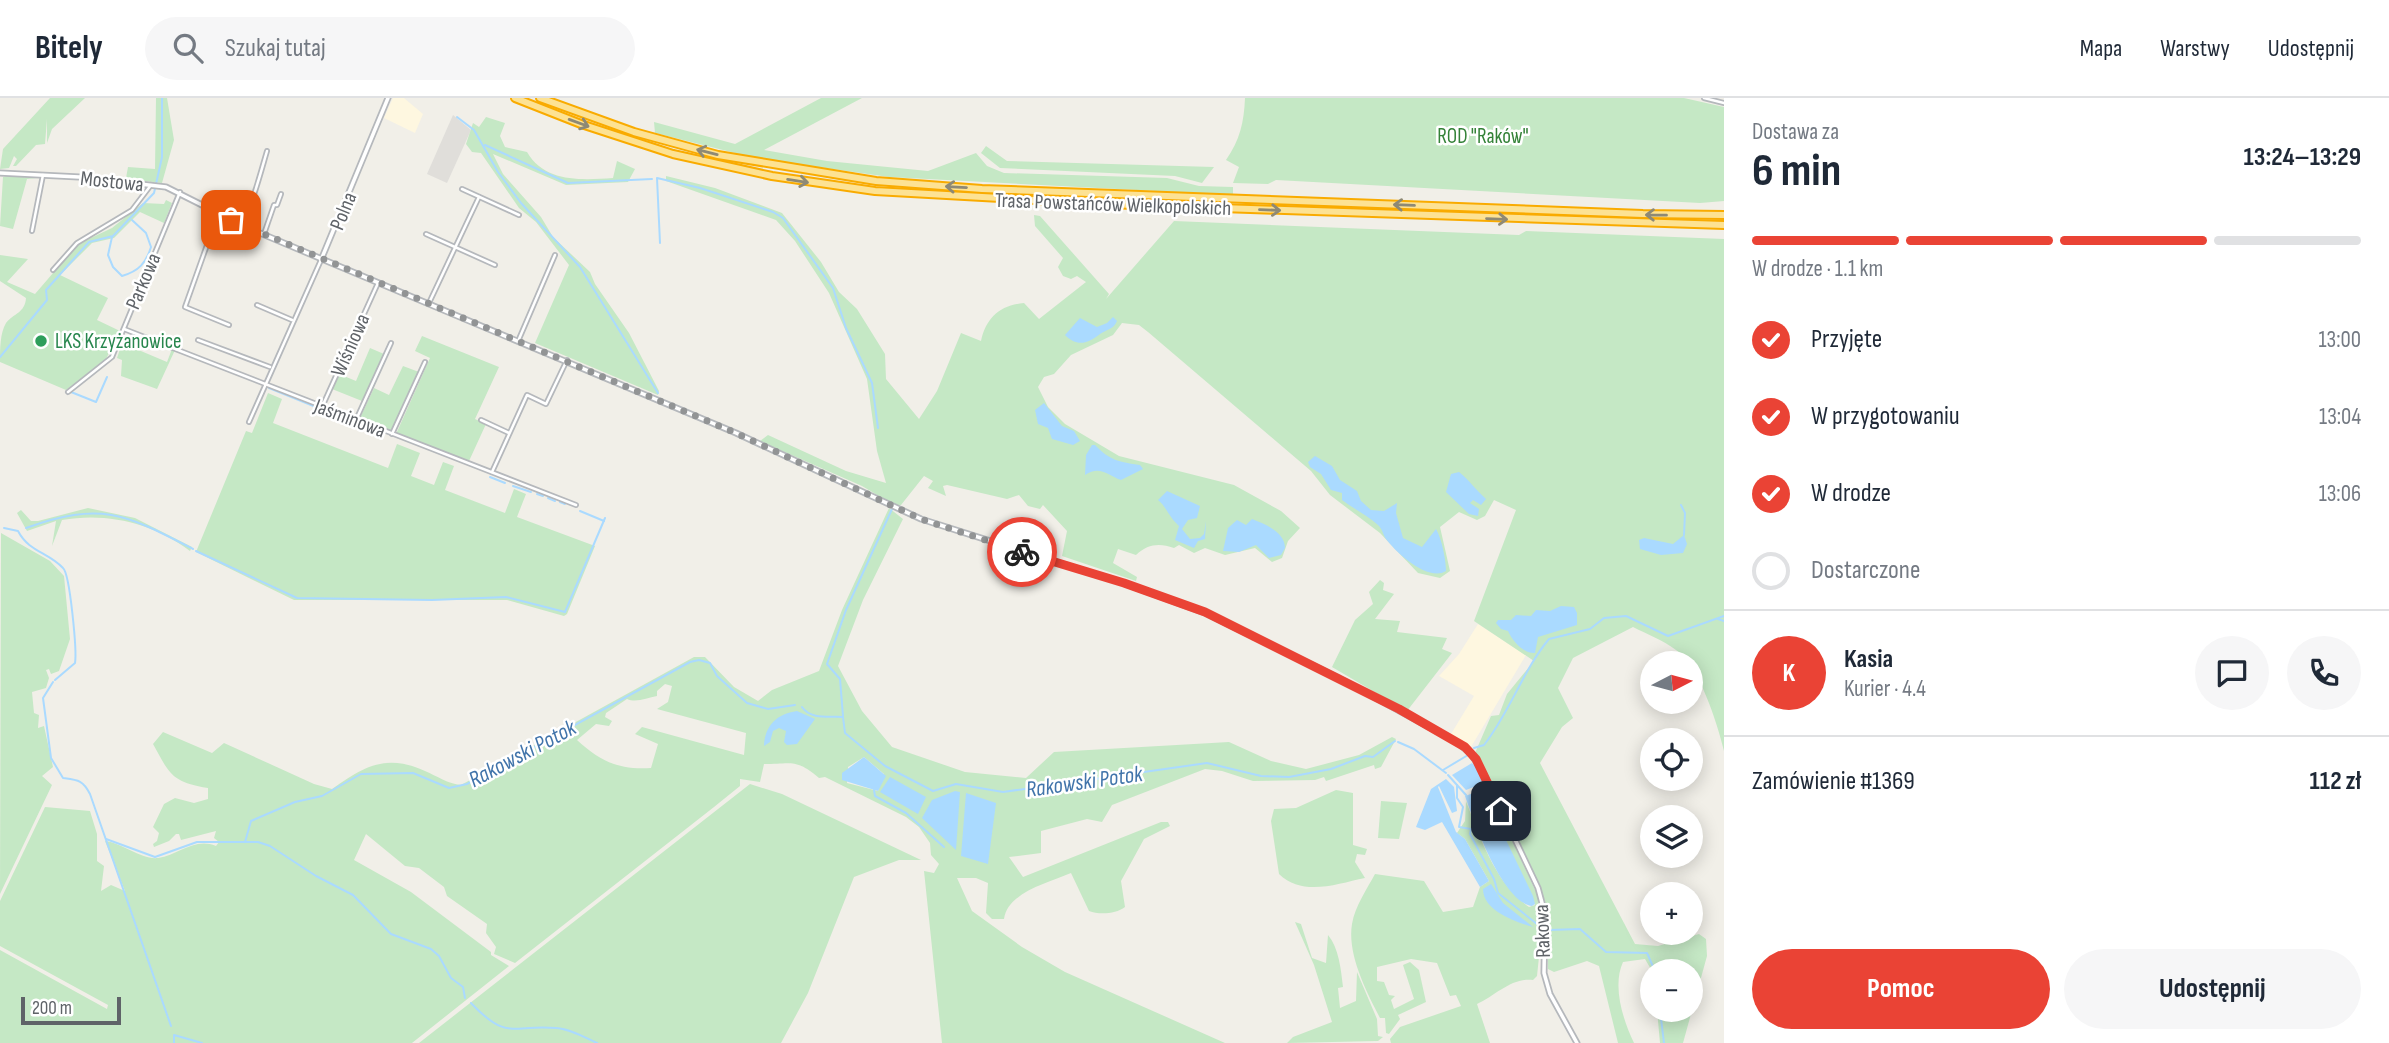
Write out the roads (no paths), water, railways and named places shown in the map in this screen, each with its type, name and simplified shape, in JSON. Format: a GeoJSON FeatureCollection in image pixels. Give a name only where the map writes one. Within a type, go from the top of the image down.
{"type":"FeatureCollection","features":[{"type":"Feature","properties":{"kind":"highway","name":"Trasa Powstańców Wielkopolskich"},"geometry":{"type":"LineString","coordinates":[[515,98],[581,124],[673,153],[772,176],[874,191],[1094,203],[1724,225]]}},
{"type":"Feature","properties":{"kind":"highway","name":"Trasa Powstańców Wielkopolskich"},"geometry":{"type":"LineString","coordinates":[[540,98],[634,132],[718,155],[876,181],[1036,191],[1724,215]]}},
{"type":"Feature","properties":{"kind":"street","name":"Polna"},"geometry":{"type":"LineString","coordinates":[[249,422],[292,320],[321,260],[388,98]]}},
{"type":"Feature","properties":{"kind":"street"},"geometry":{"type":"LineString","coordinates":[[1704,98],[1724,103]]}},
{"type":"Feature","properties":{"kind":"street"},"geometry":{"type":"LineString","coordinates":[[241,225],[249,211],[249,201],[267,151]]}},
{"type":"Feature","properties":{"kind":"street","name":"Mostowa"},"geometry":{"type":"LineString","coordinates":[[0,173],[162,186],[180,192],[218,214],[321,260],[519,339]]}},
{"type":"Feature","properties":{"kind":"street"},"geometry":{"type":"LineString","coordinates":[[32,231],[43,175]]}},
{"type":"Feature","properties":{"kind":"street"},"geometry":{"type":"LineString","coordinates":[[53,270],[77,243],[132,210],[153,185]]}},
{"type":"Feature","properties":{"kind":"street"},"geometry":{"type":"LineString","coordinates":[[462,189],[519,215]]}},
{"type":"Feature","properties":{"kind":"street","name":"Parkowa"},"geometry":{"type":"LineString","coordinates":[[68,391],[106,365],[124,329],[180,192]]}},
{"type":"Feature","properties":{"kind":"street"},"geometry":{"type":"LineString","coordinates":[[264,234],[274,205],[277,205],[281,194]]}},
{"type":"Feature","properties":{"kind":"street"},"geometry":{"type":"LineString","coordinates":[[429,303],[479,197]]}},
{"type":"Feature","properties":{"kind":"street"},"geometry":{"type":"LineString","coordinates":[[218,214],[185,307],[229,324]]}},
{"type":"Feature","properties":{"kind":"street"},"geometry":{"type":"LineString","coordinates":[[426,234],[495,265]]}},
{"type":"Feature","properties":{"kind":"street"},"geometry":{"type":"LineString","coordinates":[[519,339],[555,256]]}},
{"type":"Feature","properties":{"kind":"street","name":"Wiśniowa"},"geometry":{"type":"LineString","coordinates":[[322,407],[378,283]]}},
{"type":"Feature","properties":{"kind":"street"},"geometry":{"type":"LineString","coordinates":[[257,305],[292,320]]}},
{"type":"Feature","properties":{"kind":"street","name":"Jaśminowa"},"geometry":{"type":"LineString","coordinates":[[124,329],[576,505]]}},
{"type":"Feature","properties":{"kind":"street","name":"Rakowa"},"geometry":{"type":"LineString","coordinates":[[519,339],[736,433],[932,524],[1124,583],[1205,612],[1369,693],[1465,747],[1484,774],[1538,888],[1545,914],[1544,974],[1550,994],[1577,1043]]}},
{"type":"Feature","properties":{"kind":"street"},"geometry":{"type":"LineString","coordinates":[[198,340],[272,368]]}},
{"type":"Feature","properties":{"kind":"street"},"geometry":{"type":"LineString","coordinates":[[356,420],[391,343]]}},
{"type":"Feature","properties":{"kind":"street"},"geometry":{"type":"LineString","coordinates":[[492,472],[527,395],[546,404],[567,360]]}},
{"type":"Feature","properties":{"kind":"street"},"geometry":{"type":"LineString","coordinates":[[393,434],[425,362]]}},
{"type":"Feature","properties":{"kind":"street"},"geometry":{"type":"LineString","coordinates":[[481,420],[509,433]]}},
{"type":"Feature","properties":{"kind":"water"},"geometry":{"type":"Polygon","coordinates":[[[1113,317],[1117,321],[1114,326],[1086,342],[1078,343],[1065,335],[1080,318],[1097,327],[1113,317]]]}},
{"type":"Feature","properties":{"kind":"water"},"geometry":{"type":"Polygon","coordinates":[[[1044,403],[1062,426],[1074,431],[1080,441],[1073,445],[1052,439],[1048,428],[1038,424],[1035,410],[1044,403]]]}},
{"type":"Feature","properties":{"kind":"water"},"geometry":{"type":"Polygon","coordinates":[[[1092,445],[1111,458],[1140,465],[1143,469],[1121,480],[1099,471],[1085,475],[1086,455],[1092,445]]]}},
{"type":"Feature","properties":{"kind":"water"},"geometry":{"type":"Polygon","coordinates":[[[1315,456],[1332,466],[1340,480],[1357,491],[1361,501],[1371,510],[1384,511],[1397,503],[1396,513],[1403,538],[1422,547],[1436,529],[1446,571],[1431,573],[1422,570],[1398,552],[1378,525],[1342,500],[1342,493],[1331,490],[1321,474],[1310,467],[1308,462],[1315,456]]]}},
{"type":"Feature","properties":{"kind":"water"},"geometry":{"type":"Polygon","coordinates":[[[1459,472],[1486,499],[1481,505],[1473,500],[1470,503],[1479,509],[1478,516],[1469,514],[1446,492],[1451,474],[1459,472]]]}},
{"type":"Feature","properties":{"kind":"water"},"geometry":{"type":"Polygon","coordinates":[[[1167,491],[1200,506],[1197,518],[1188,520],[1182,529],[1190,539],[1200,538],[1204,534],[1206,521],[1205,539],[1198,541],[1194,548],[1175,540],[1179,526],[1158,500],[1167,491]]]}},
{"type":"Feature","properties":{"kind":"water"},"geometry":{"type":"Polygon","coordinates":[[[1252,519],[1273,529],[1282,537],[1285,548],[1281,555],[1269,558],[1256,545],[1239,552],[1223,551],[1228,528],[1237,520],[1246,525],[1252,519]]]}},
{"type":"Feature","properties":{"kind":"water"},"geometry":{"type":"Polygon","coordinates":[[[1684,535],[1687,544],[1683,553],[1661,555],[1640,549],[1639,540],[1644,538],[1673,544],[1684,535]]]}},
{"type":"Feature","properties":{"kind":"water"},"geometry":{"type":"Polygon","coordinates":[[[1561,606],[1574,607],[1577,625],[1538,637],[1535,653],[1522,649],[1508,631],[1501,629],[1496,623],[1498,620],[1511,620],[1516,615],[1531,616],[1536,610],[1550,611],[1561,606]]]}},
{"type":"Feature","properties":{"kind":"water"},"geometry":{"type":"Polygon","coordinates":[[[797,711],[815,719],[797,744],[787,745],[784,742],[786,731],[779,728],[773,731],[770,742],[764,746],[767,732],[773,722],[797,711]]]}},
{"type":"Feature","properties":{"kind":"water"},"geometry":{"type":"Polygon","coordinates":[[[864,757],[886,776],[878,791],[842,780],[842,773],[864,757]]]}},
{"type":"Feature","properties":{"kind":"water"},"geometry":{"type":"Polygon","coordinates":[[[1472,763],[1484,783],[1466,790],[1452,775],[1472,763]]]}},
{"type":"Feature","properties":{"kind":"water"},"geometry":{"type":"Polygon","coordinates":[[[890,777],[926,797],[918,814],[880,792],[890,777]]]}},
{"type":"Feature","properties":{"kind":"water"},"geometry":{"type":"Polygon","coordinates":[[[1446,779],[1454,787],[1457,811],[1452,813],[1438,787],[1456,832],[1465,839],[1489,881],[1480,887],[1442,822],[1425,830],[1416,827],[1431,789],[1446,779]]]}},
{"type":"Feature","properties":{"kind":"water"},"geometry":{"type":"Polygon","coordinates":[[[1482,790],[1533,896],[1535,904],[1532,906],[1510,891],[1482,841],[1465,796],[1482,790]]]}},
{"type":"Feature","properties":{"kind":"water"},"geometry":{"type":"Polygon","coordinates":[[[955,791],[960,792],[956,850],[922,818],[932,800],[955,791]]]}},
{"type":"Feature","properties":{"kind":"water"},"geometry":{"type":"Polygon","coordinates":[[[966,793],[996,803],[988,864],[961,856],[966,793]]]}},
{"type":"Feature","properties":{"kind":"water"},"geometry":{"type":"Polygon","coordinates":[[[1491,884],[1503,903],[1533,927],[1502,914],[1488,904],[1483,889],[1491,884]]]}},
{"type":"Feature","properties":{"kind":"waterway","name":"Rakowski Potok"},"geometry":{"type":"LineString","coordinates":[[0,357],[47,300],[46,290],[89,242],[113,236],[154,193],[162,157],[162,98]]}},
{"type":"Feature","properties":{"kind":"waterway"},"geometry":{"type":"LineString","coordinates":[[457,117],[474,130],[498,172],[521,203],[580,267],[658,393]]}},
{"type":"Feature","properties":{"kind":"waterway"},"geometry":{"type":"LineString","coordinates":[[485,145],[568,183],[652,179]]}},
{"type":"Feature","properties":{"kind":"waterway"},"geometry":{"type":"LineString","coordinates":[[660,243],[657,178],[700,188],[773,212],[783,218],[833,288],[846,328],[872,383],[878,428]]}},
{"type":"Feature","properties":{"kind":"waterway"},"geometry":{"type":"LineString","coordinates":[[112,237],[108,255],[113,267],[122,276],[133,272],[147,258],[151,247],[146,233],[132,220]]}},
{"type":"Feature","properties":{"kind":"waterway"},"geometry":{"type":"LineString","coordinates":[[71,392],[96,402],[107,377]]}},
{"type":"Feature","properties":{"kind":"waterway"},"geometry":{"type":"LineString","coordinates":[[269,388],[358,424]]}},
{"type":"Feature","properties":{"kind":"waterway"},"geometry":{"type":"LineString","coordinates":[[490,477],[505,483]]}},
{"type":"Feature","properties":{"kind":"waterway"},"geometry":{"type":"LineString","coordinates":[[513,486],[531,492]]}},
{"type":"Feature","properties":{"kind":"waterway"},"geometry":{"type":"LineString","coordinates":[[537,494],[543,496]]}},
{"type":"Feature","properties":{"kind":"waterway"},"geometry":{"type":"LineString","coordinates":[[548,498],[555,501]]}},
{"type":"Feature","properties":{"kind":"waterway"},"geometry":{"type":"LineString","coordinates":[[560,502],[565,504]]}},
{"type":"Feature","properties":{"kind":"waterway"},"geometry":{"type":"LineString","coordinates":[[1681,505],[1685,513],[1684,535]]}},
{"type":"Feature","properties":{"kind":"waterway"},"geometry":{"type":"LineString","coordinates":[[843,716],[840,679],[827,664],[846,610],[892,509]]}},
{"type":"Feature","properties":{"kind":"waterway"},"geometry":{"type":"LineString","coordinates":[[580,511],[604,521]]}},
{"type":"Feature","properties":{"kind":"waterway"},"geometry":{"type":"LineString","coordinates":[[26,528],[75,515],[113,515],[149,527],[193,549]]}},
{"type":"Feature","properties":{"kind":"waterway"},"geometry":{"type":"LineString","coordinates":[[196,551],[297,598],[432,600],[506,597],[565,612],[605,518]]}},
{"type":"Feature","properties":{"kind":"waterway","name":"Rakowski Potok"},"geometry":{"type":"LineString","coordinates":[[4,528],[18,531],[33,548],[57,563],[66,573],[75,663],[55,680]]}},
{"type":"Feature","properties":{"kind":"waterway","name":"Rakowski Potok"},"geometry":{"type":"LineString","coordinates":[[1474,748],[1484,745],[1493,732],[1549,639],[1590,629],[1604,618],[1626,616],[1668,636],[1724,616]]}},
{"type":"Feature","properties":{"kind":"waterway","name":"Rakowski Potok"},"geometry":{"type":"LineString","coordinates":[[1718,619],[1724,621]]}},
{"type":"Feature","properties":{"kind":"waterway","name":"Rakowski Potok"},"geometry":{"type":"LineString","coordinates":[[245,842],[251,821],[295,802],[322,796],[361,774],[413,773],[449,788],[467,784],[690,662],[699,660],[710,663],[717,676],[747,703],[768,709],[795,705]]}},
{"type":"Feature","properties":{"kind":"waterway"},"geometry":{"type":"LineString","coordinates":[[53,682],[43,698],[51,758],[63,778],[80,782],[90,794],[171,1026]]}},
{"type":"Feature","properties":{"kind":"waterway","name":"Rakowski Potok"},"geometry":{"type":"LineString","coordinates":[[802,707],[815,716],[843,717],[845,733],[885,766],[933,791],[956,784],[1003,792],[1207,763],[1261,776],[1289,777],[1331,769],[1365,756],[1373,757],[1395,741]]}},
{"type":"Feature","properties":{"kind":"waterway","name":"Rakowski Potok"},"geometry":{"type":"LineString","coordinates":[[1398,742],[1414,749],[1446,773]]}},
{"type":"Feature","properties":{"kind":"waterway","name":"Rakowski Potok"},"geometry":{"type":"LineString","coordinates":[[1443,770],[1468,755]]}},
{"type":"Feature","properties":{"kind":"waterway"},"geometry":{"type":"LineString","coordinates":[[1448,775],[1466,795]]}},
{"type":"Feature","properties":{"kind":"waterway"},"geometry":{"type":"LineString","coordinates":[[1457,785],[1457,798],[1463,807],[1459,827],[1471,829],[1470,834],[1494,879],[1498,893],[1542,928]]}},
{"type":"Feature","properties":{"kind":"waterway"},"geometry":{"type":"LineString","coordinates":[[874,790],[875,796],[906,813],[944,847]]}},
{"type":"Feature","properties":{"kind":"waterway","name":"Rakowski Potok"},"geometry":{"type":"LineString","coordinates":[[106,839],[155,857],[197,842],[258,842],[270,846],[316,876],[353,895],[391,934],[431,949],[439,956],[451,978],[463,987],[465,998]]}},
{"type":"Feature","properties":{"kind":"waterway"},"geometry":{"type":"LineString","coordinates":[[1549,930],[1580,929],[1606,952],[1647,953],[1650,959]]}},
{"type":"Feature","properties":{"kind":"waterway"},"geometry":{"type":"LineString","coordinates":[[471,1003],[483,1015],[503,1027],[561,1029],[597,1043]]}},
{"type":"Feature","properties":{"kind":"waterway"},"geometry":{"type":"LineString","coordinates":[[1661,1022],[1664,1043]]}},
{"type":"Feature","properties":{"kind":"waterway"},"geometry":{"type":"LineString","coordinates":[[174,1043],[174,1035],[202,1043]]}},
{"type":"Feature","properties":{"kind":"place","name":"LKS Krzyżanowice"},"geometry":{"type":"Point","coordinates":[41,341]}},
{"type":"Feature","properties":{"kind":"park label","name":"ROD \"Raków\""},"geometry":{"type":"Point","coordinates":[1483,136]}}]}
